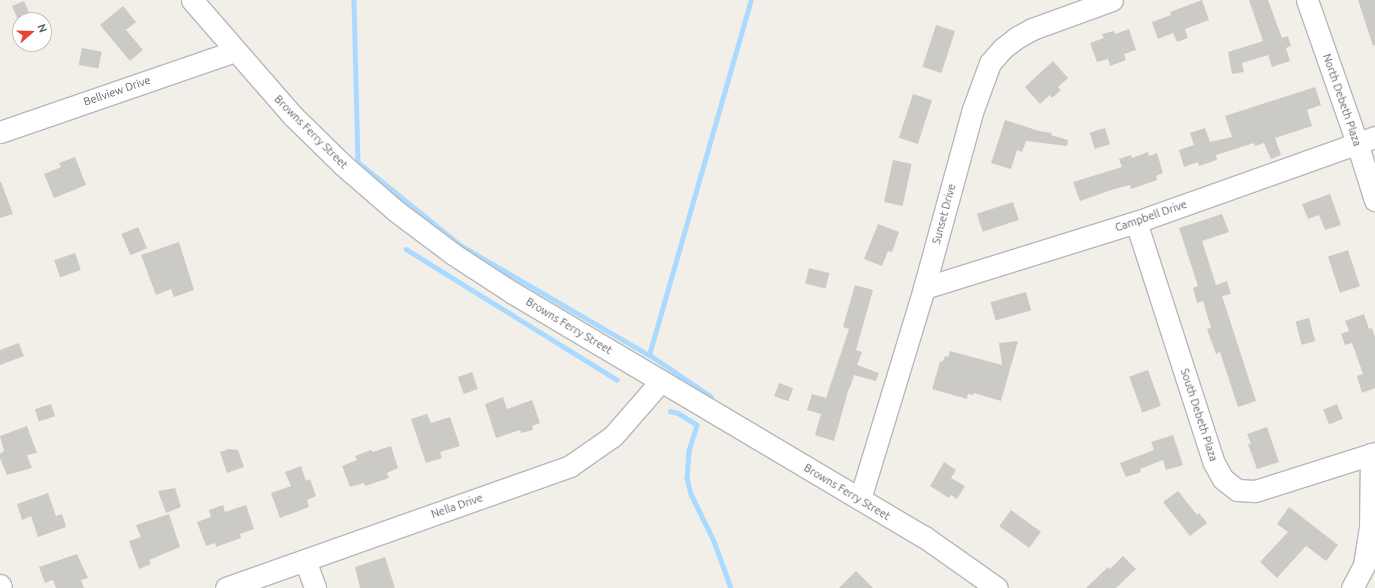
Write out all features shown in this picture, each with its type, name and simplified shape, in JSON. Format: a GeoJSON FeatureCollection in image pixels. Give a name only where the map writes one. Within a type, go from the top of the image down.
{"type":"FeatureCollection","features":[{"type":"Feature","properties":{"kind":"street","name":"Browns Ferry Street"},"geometry":{"type":"LineString","coordinates":[[192,0],[293,116],[343,165],[396,212],[453,254],[506,289],[923,536],[997,588]]}},
{"type":"Feature","properties":{"kind":"street","name":"Sunset Drive"},"geometry":{"type":"LineString","coordinates":[[860,499],[924,288],[972,112],[990,63],[1002,49],[1016,38],[1032,29],[1112,0]]}},
{"type":"Feature","properties":{"kind":"street","name":"North Debeth Plaza"},"geometry":{"type":"LineString","coordinates":[[1307,0],[1366,140],[1375,200]]}},
{"type":"Feature","properties":{"kind":"street","name":"Bellview Drive"},"geometry":{"type":"LineString","coordinates":[[0,132],[235,51]]}},
{"type":"Feature","properties":{"kind":"street","name":"Campbell Drive"},"geometry":{"type":"LineString","coordinates":[[924,288],[1136,222],[1366,140]]}},
{"type":"Feature","properties":{"kind":"street","name":"South Debeth Plaza"},"geometry":{"type":"LineString","coordinates":[[1136,222],[1214,463],[1223,480],[1237,490],[1255,491],[1373,453]]}},
{"type":"Feature","properties":{"kind":"street","name":"Nella Drive"},"geometry":{"type":"LineString","coordinates":[[226,588],[570,466],[613,436],[661,381]]}},
{"type":"Feature","properties":{"kind":"street"},"geometry":{"type":"LineString","coordinates":[[1352,588],[1364,565],[1369,536],[1373,453]]}},
{"type":"Feature","properties":{"kind":"street"},"geometry":{"type":"LineString","coordinates":[[305,560],[315,588]]}},
{"type":"Feature","properties":{"kind":"building"},"geometry":{"type":"Polygon","coordinates":[[[1202,0],[1209,20],[1185,29],[1188,38],[1177,42],[1173,33],[1158,39],[1152,22],[1171,15],[1170,12],[1202,0]]]}},
{"type":"Feature","properties":{"kind":"building"},"geometry":{"type":"Polygon","coordinates":[[[1249,0],[1268,0],[1282,38],[1288,36],[1291,46],[1286,48],[1290,61],[1272,67],[1268,55],[1242,63],[1244,72],[1232,74],[1228,52],[1263,41],[1249,0]]]}},
{"type":"Feature","properties":{"kind":"building"},"geometry":{"type":"Polygon","coordinates":[[[1358,0],[1375,0],[1375,45],[1373,46],[1358,0]]]}},
{"type":"Feature","properties":{"kind":"building"},"geometry":{"type":"Polygon","coordinates":[[[24,1],[29,12],[15,12],[12,6],[24,1]]]}},
{"type":"Feature","properties":{"kind":"building"},"geometry":{"type":"Polygon","coordinates":[[[123,6],[136,22],[126,30],[143,50],[130,61],[100,25],[123,6]]]}},
{"type":"Feature","properties":{"kind":"building"},"geometry":{"type":"Polygon","coordinates":[[[936,25],[955,31],[941,73],[922,67],[936,25]]]}},
{"type":"Feature","properties":{"kind":"building"},"geometry":{"type":"Polygon","coordinates":[[[1129,29],[1136,50],[1124,54],[1126,60],[1110,66],[1108,59],[1097,62],[1090,43],[1104,38],[1102,34],[1114,31],[1115,34],[1129,29]]]}},
{"type":"Feature","properties":{"kind":"building"},"geometry":{"type":"Polygon","coordinates":[[[82,48],[102,52],[98,69],[79,65],[82,48]]]}},
{"type":"Feature","properties":{"kind":"building"},"geometry":{"type":"Polygon","coordinates":[[[1053,61],[1068,78],[1058,87],[1061,90],[1052,98],[1050,95],[1040,104],[1025,87],[1053,61]]]}},
{"type":"Feature","properties":{"kind":"building"},"geometry":{"type":"Polygon","coordinates":[[[1315,87],[1321,105],[1307,110],[1312,126],[1275,138],[1281,155],[1271,159],[1264,143],[1255,146],[1254,143],[1216,155],[1217,160],[1199,166],[1198,162],[1184,167],[1179,150],[1194,145],[1190,133],[1205,128],[1210,142],[1232,137],[1225,116],[1315,87]]]}},
{"type":"Feature","properties":{"kind":"building"},"geometry":{"type":"Polygon","coordinates":[[[913,94],[932,100],[918,144],[899,138],[913,94]]]}},
{"type":"Feature","properties":{"kind":"building"},"geometry":{"type":"Polygon","coordinates":[[[1005,120],[1039,131],[1052,133],[1051,135],[1068,140],[1067,146],[1026,141],[1022,152],[1017,150],[1011,169],[991,163],[1005,120]]]}},
{"type":"Feature","properties":{"kind":"building"},"geometry":{"type":"Polygon","coordinates":[[[1105,128],[1110,144],[1095,149],[1090,133],[1105,128]]]}},
{"type":"Feature","properties":{"kind":"building"},"geometry":{"type":"Polygon","coordinates":[[[1148,152],[1149,156],[1157,153],[1163,173],[1156,176],[1157,180],[1131,189],[1130,185],[1114,189],[1080,201],[1073,182],[1122,167],[1119,159],[1131,155],[1132,158],[1148,152]]]}},
{"type":"Feature","properties":{"kind":"building"},"geometry":{"type":"Polygon","coordinates":[[[75,157],[86,185],[54,198],[44,174],[61,167],[59,163],[75,157]]]}},
{"type":"Feature","properties":{"kind":"building"},"geometry":{"type":"Polygon","coordinates":[[[893,160],[912,164],[903,206],[884,202],[893,160]]]}},
{"type":"Feature","properties":{"kind":"building"},"geometry":{"type":"Polygon","coordinates":[[[0,182],[13,214],[0,218],[0,182]]]}},
{"type":"Feature","properties":{"kind":"building"},"geometry":{"type":"Polygon","coordinates":[[[1330,194],[1341,225],[1325,230],[1319,215],[1308,219],[1302,204],[1330,194]]]}},
{"type":"Feature","properties":{"kind":"building"},"geometry":{"type":"Polygon","coordinates":[[[1013,202],[1019,220],[983,232],[977,214],[1013,202]]]}},
{"type":"Feature","properties":{"kind":"building"},"geometry":{"type":"Polygon","coordinates":[[[1222,214],[1229,232],[1202,241],[1216,285],[1227,281],[1231,294],[1222,296],[1256,401],[1238,407],[1220,352],[1216,354],[1207,329],[1211,328],[1203,301],[1197,303],[1193,288],[1198,286],[1179,228],[1222,214]]]}},
{"type":"Feature","properties":{"kind":"building"},"geometry":{"type":"Polygon","coordinates":[[[878,224],[899,232],[892,252],[888,251],[882,266],[864,259],[878,224]]]}},
{"type":"Feature","properties":{"kind":"building"},"geometry":{"type":"Polygon","coordinates":[[[138,227],[147,248],[130,255],[121,234],[138,227]]]}},
{"type":"Feature","properties":{"kind":"building"},"geometry":{"type":"Polygon","coordinates":[[[179,242],[194,290],[174,297],[171,289],[156,295],[141,255],[179,242]]]}},
{"type":"Feature","properties":{"kind":"building"},"geometry":{"type":"Polygon","coordinates":[[[1348,250],[1360,286],[1340,293],[1328,256],[1348,250]]]}},
{"type":"Feature","properties":{"kind":"building"},"geometry":{"type":"Polygon","coordinates":[[[75,253],[81,270],[60,277],[54,260],[75,253]]]}},
{"type":"Feature","properties":{"kind":"building"},"geometry":{"type":"Polygon","coordinates":[[[809,268],[829,273],[826,289],[805,284],[809,268]]]}},
{"type":"Feature","properties":{"kind":"building"},"geometry":{"type":"Polygon","coordinates":[[[855,285],[873,290],[856,350],[862,352],[857,365],[879,373],[876,381],[854,375],[834,441],[815,435],[821,414],[807,410],[812,394],[826,398],[849,329],[843,327],[855,285]]]}},
{"type":"Feature","properties":{"kind":"building"},"geometry":{"type":"Polygon","coordinates":[[[1026,292],[1031,310],[996,320],[990,302],[1026,292]]]}},
{"type":"Feature","properties":{"kind":"building"},"geometry":{"type":"Polygon","coordinates":[[[1364,314],[1369,329],[1372,328],[1375,337],[1375,388],[1362,393],[1357,376],[1363,374],[1352,343],[1345,345],[1341,334],[1349,331],[1345,321],[1364,314]]]}},
{"type":"Feature","properties":{"kind":"building"},"geometry":{"type":"Polygon","coordinates":[[[1309,318],[1315,341],[1302,345],[1295,322],[1309,318]]]}},
{"type":"Feature","properties":{"kind":"building"},"geometry":{"type":"Polygon","coordinates":[[[1018,341],[1001,401],[974,393],[973,395],[968,394],[967,399],[932,389],[940,362],[943,361],[945,356],[948,357],[950,351],[1002,365],[999,343],[1018,341]]]}},
{"type":"Feature","properties":{"kind":"building"},"geometry":{"type":"Polygon","coordinates":[[[19,343],[24,356],[0,365],[0,350],[19,343]]]}},
{"type":"Feature","properties":{"kind":"building"},"geometry":{"type":"Polygon","coordinates":[[[1148,370],[1161,406],[1142,413],[1129,377],[1148,370]]]}},
{"type":"Feature","properties":{"kind":"building"},"geometry":{"type":"Polygon","coordinates":[[[472,372],[478,389],[464,394],[458,377],[472,372]]]}},
{"type":"Feature","properties":{"kind":"building"},"geometry":{"type":"Polygon","coordinates":[[[779,383],[793,388],[788,401],[774,396],[779,383]]]}},
{"type":"Feature","properties":{"kind":"building"},"geometry":{"type":"Polygon","coordinates":[[[503,397],[507,409],[532,400],[540,423],[532,426],[533,430],[521,433],[520,430],[496,438],[485,404],[503,397]]]}},
{"type":"Feature","properties":{"kind":"building"},"geometry":{"type":"Polygon","coordinates":[[[51,404],[55,416],[39,422],[35,409],[51,404]]]}},
{"type":"Feature","properties":{"kind":"building"},"geometry":{"type":"Polygon","coordinates":[[[1337,404],[1343,419],[1329,424],[1323,410],[1337,404]]]}},
{"type":"Feature","properties":{"kind":"building"},"geometry":{"type":"Polygon","coordinates":[[[427,414],[431,423],[450,417],[460,446],[440,452],[442,458],[426,463],[411,419],[427,414]]]}},
{"type":"Feature","properties":{"kind":"building"},"geometry":{"type":"Polygon","coordinates":[[[27,426],[37,453],[27,455],[32,468],[7,475],[0,458],[0,454],[4,451],[0,436],[27,426]]]}},
{"type":"Feature","properties":{"kind":"building"},"geometry":{"type":"Polygon","coordinates":[[[1267,427],[1279,462],[1257,469],[1248,444],[1251,444],[1247,434],[1267,427]]]}},
{"type":"Feature","properties":{"kind":"building"},"geometry":{"type":"Polygon","coordinates":[[[1173,435],[1183,465],[1166,470],[1163,460],[1140,469],[1141,472],[1126,477],[1120,463],[1154,450],[1151,442],[1173,435]]]}},
{"type":"Feature","properties":{"kind":"building"},"geometry":{"type":"Polygon","coordinates":[[[391,446],[398,468],[387,473],[389,478],[365,486],[364,483],[350,487],[342,466],[357,460],[355,456],[371,450],[373,452],[391,446]]]}},
{"type":"Feature","properties":{"kind":"building"},"geometry":{"type":"Polygon","coordinates":[[[229,449],[238,450],[244,467],[227,473],[220,452],[229,449]]]}},
{"type":"Feature","properties":{"kind":"building"},"geometry":{"type":"Polygon","coordinates":[[[944,462],[956,470],[951,478],[965,486],[957,499],[951,495],[949,498],[930,486],[944,462]]]}},
{"type":"Feature","properties":{"kind":"building"},"geometry":{"type":"Polygon","coordinates":[[[301,466],[306,481],[310,479],[316,496],[307,500],[309,507],[280,518],[271,493],[291,486],[285,472],[301,466]]]}},
{"type":"Feature","properties":{"kind":"building"},"geometry":{"type":"Polygon","coordinates":[[[175,488],[181,507],[166,513],[158,491],[175,488]]]}},
{"type":"Feature","properties":{"kind":"building"},"geometry":{"type":"Polygon","coordinates":[[[1178,491],[1197,515],[1199,513],[1207,523],[1190,536],[1163,502],[1178,491]]]}},
{"type":"Feature","properties":{"kind":"building"},"geometry":{"type":"Polygon","coordinates":[[[48,493],[56,516],[62,514],[66,527],[38,537],[31,516],[22,520],[17,504],[48,493]]]}},
{"type":"Feature","properties":{"kind":"building"},"geometry":{"type":"Polygon","coordinates":[[[223,505],[225,512],[246,505],[254,529],[240,534],[241,538],[216,547],[215,543],[206,546],[197,522],[211,517],[209,510],[223,505]]]}},
{"type":"Feature","properties":{"kind":"building"},"geometry":{"type":"Polygon","coordinates":[[[1289,507],[1338,545],[1326,561],[1306,546],[1277,578],[1260,562],[1288,532],[1277,524],[1289,507]]]}},
{"type":"Feature","properties":{"kind":"building"},"geometry":{"type":"Polygon","coordinates":[[[1011,510],[1041,532],[1029,548],[999,526],[1011,510]]]}},
{"type":"Feature","properties":{"kind":"building"},"geometry":{"type":"Polygon","coordinates":[[[169,514],[180,547],[149,560],[151,564],[139,569],[129,541],[141,537],[136,525],[169,514]]]}},
{"type":"Feature","properties":{"kind":"building"},"geometry":{"type":"Polygon","coordinates":[[[77,554],[88,578],[81,580],[84,588],[56,588],[53,580],[45,583],[39,567],[77,554]]]}},
{"type":"Feature","properties":{"kind":"building"},"geometry":{"type":"Polygon","coordinates":[[[1123,556],[1136,569],[1116,588],[1086,588],[1108,567],[1110,569],[1123,556]]]}},
{"type":"Feature","properties":{"kind":"building"},"geometry":{"type":"Polygon","coordinates":[[[385,557],[395,588],[360,588],[355,567],[385,557]]]}},
{"type":"Feature","properties":{"kind":"building"},"geometry":{"type":"Polygon","coordinates":[[[856,571],[873,588],[839,588],[856,571]]]}},
{"type":"Feature","properties":{"kind":"waterway"},"geometry":{"type":"LineString","coordinates":[[354,0],[358,162],[460,245],[649,355]]}},
{"type":"Feature","properties":{"kind":"waterway"},"geometry":{"type":"LineString","coordinates":[[711,397],[649,355],[751,0]]}},
{"type":"Feature","properties":{"kind":"waterway"},"geometry":{"type":"LineString","coordinates":[[406,249],[617,380]]}},
{"type":"Feature","properties":{"kind":"waterway"},"geometry":{"type":"LineString","coordinates":[[670,411],[678,413],[697,425],[689,451],[687,478],[691,494],[714,541],[731,588]]}}]}
